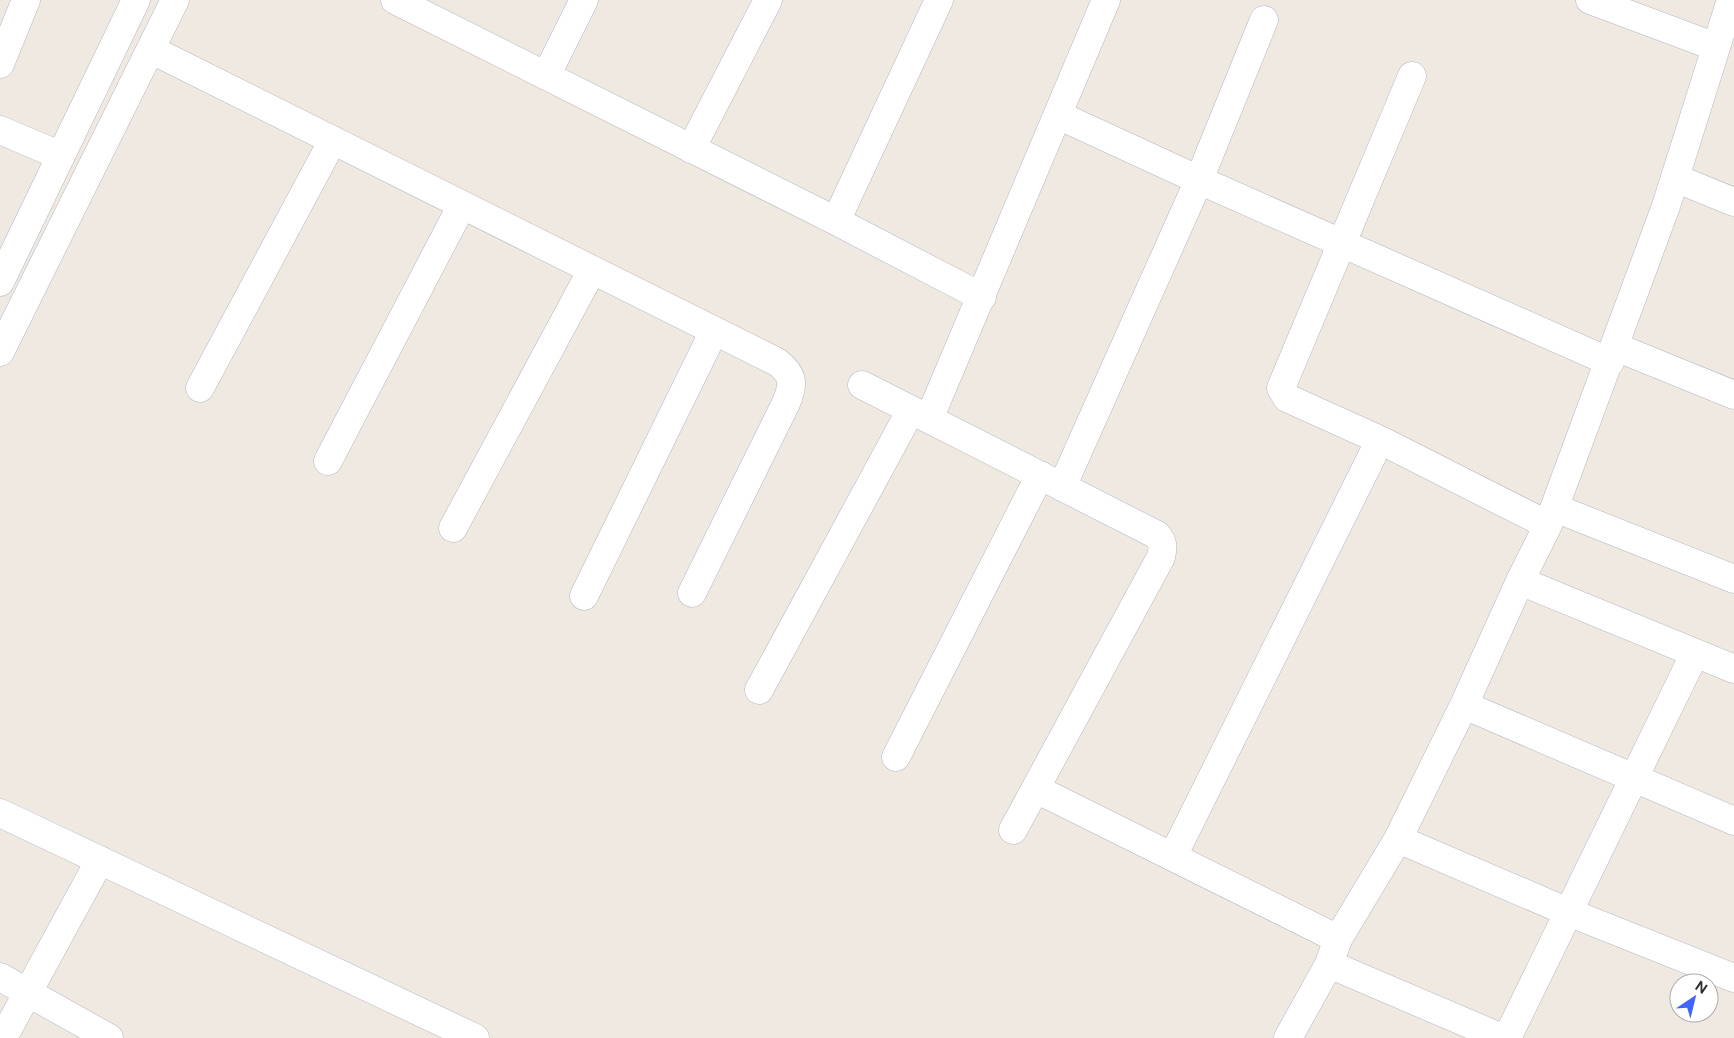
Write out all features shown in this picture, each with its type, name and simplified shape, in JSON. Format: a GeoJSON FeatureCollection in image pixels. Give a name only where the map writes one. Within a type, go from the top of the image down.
{"type":"FeatureCollection","features":[{"type":"Feature","properties":{"kind":"street"},"geometry":{"type":"LineString","coordinates":[[0,64],[26,0]]}},
{"type":"Feature","properties":{"kind":"street"},"geometry":{"type":"LineString","coordinates":[[0,282],[136,0]]}},
{"type":"Feature","properties":{"kind":"street"},"geometry":{"type":"LineString","coordinates":[[0,352],[176,0]]}},
{"type":"Feature","properties":{"kind":"street"},"geometry":{"type":"LineString","coordinates":[[546,76],[584,0]]}},
{"type":"Feature","properties":{"kind":"street"},"geometry":{"type":"LineString","coordinates":[[691,149],[768,0]]}},
{"type":"Feature","properties":{"kind":"street"},"geometry":{"type":"LineString","coordinates":[[836,221],[939,0]]}},
{"type":"Feature","properties":{"kind":"street"},"geometry":{"type":"LineString","coordinates":[[759,690],[920,415],[982,298],[1106,0]]}},
{"type":"Feature","properties":{"kind":"street"},"geometry":{"type":"LineString","coordinates":[[1590,0],[1716,47]]}},
{"type":"Feature","properties":{"kind":"street"},"geometry":{"type":"LineString","coordinates":[[1288,1038],[1329,964],[1338,939],[1398,838],[1464,705],[1520,581],[1552,516],[1613,354],[1675,178],[1731,0]]}},
{"type":"Feature","properties":{"kind":"street"},"geometry":{"type":"LineString","coordinates":[[401,1],[836,221],[982,298]]}},
{"type":"Feature","properties":{"kind":"street"},"geometry":{"type":"LineString","coordinates":[[896,757],[1051,481],[1199,180],[1264,20]]}},
{"type":"Feature","properties":{"kind":"street"},"geometry":{"type":"LineString","coordinates":[[152,50],[777,362],[787,370],[791,378],[791,391],[692,593]]}},
{"type":"Feature","properties":{"kind":"street"},"geometry":{"type":"LineString","coordinates":[[1412,76],[1281,388],[1287,398],[1552,516],[1734,579]]}},
{"type":"Feature","properties":{"kind":"street"},"geometry":{"type":"LineString","coordinates":[[1058,114],[1199,180],[1341,242],[1613,354],[1734,395]]}},
{"type":"Feature","properties":{"kind":"street"},"geometry":{"type":"LineString","coordinates":[[0,130],[61,156]]}},
{"type":"Feature","properties":{"kind":"street"},"geometry":{"type":"LineString","coordinates":[[200,388],[333,140]]}},
{"type":"Feature","properties":{"kind":"street"},"geometry":{"type":"LineString","coordinates":[[1675,178],[1734,202]]}},
{"type":"Feature","properties":{"kind":"street"},"geometry":{"type":"LineString","coordinates":[[328,461],[462,205]]}},
{"type":"Feature","properties":{"kind":"street"},"geometry":{"type":"LineString","coordinates":[[453,528],[592,270]]}},
{"type":"Feature","properties":{"kind":"street"},"geometry":{"type":"LineString","coordinates":[[584,596],[714,331]]}},
{"type":"Feature","properties":{"kind":"street"},"geometry":{"type":"LineString","coordinates":[[862,385],[1157,535],[1163,548],[1161,557],[1014,830]]}},
{"type":"Feature","properties":{"kind":"street"},"geometry":{"type":"LineString","coordinates":[[1173,856],[1380,440]]}},
{"type":"Feature","properties":{"kind":"street"},"geometry":{"type":"LineString","coordinates":[[1520,581],[1734,669]]}},
{"type":"Feature","properties":{"kind":"street"},"geometry":{"type":"LineString","coordinates":[[1507,1038],[1695,652]]}},
{"type":"Feature","properties":{"kind":"street"},"geometry":{"type":"LineString","coordinates":[[1464,705],[1734,821]]}},
{"type":"Feature","properties":{"kind":"street"},"geometry":{"type":"LineString","coordinates":[[1036,788],[1338,939]]}},
{"type":"Feature","properties":{"kind":"street"},"geometry":{"type":"LineString","coordinates":[[0,813],[475,1038]]}},
{"type":"Feature","properties":{"kind":"street"},"geometry":{"type":"LineString","coordinates":[[1398,838],[1568,912],[1734,978]]}},
{"type":"Feature","properties":{"kind":"street"},"geometry":{"type":"LineString","coordinates":[[3,1038],[100,860]]}},
{"type":"Feature","properties":{"kind":"street"},"geometry":{"type":"LineString","coordinates":[[1329,964],[1502,1038]]}},
{"type":"Feature","properties":{"kind":"street"},"geometry":{"type":"LineString","coordinates":[[0,977],[110,1038]]}}]}
